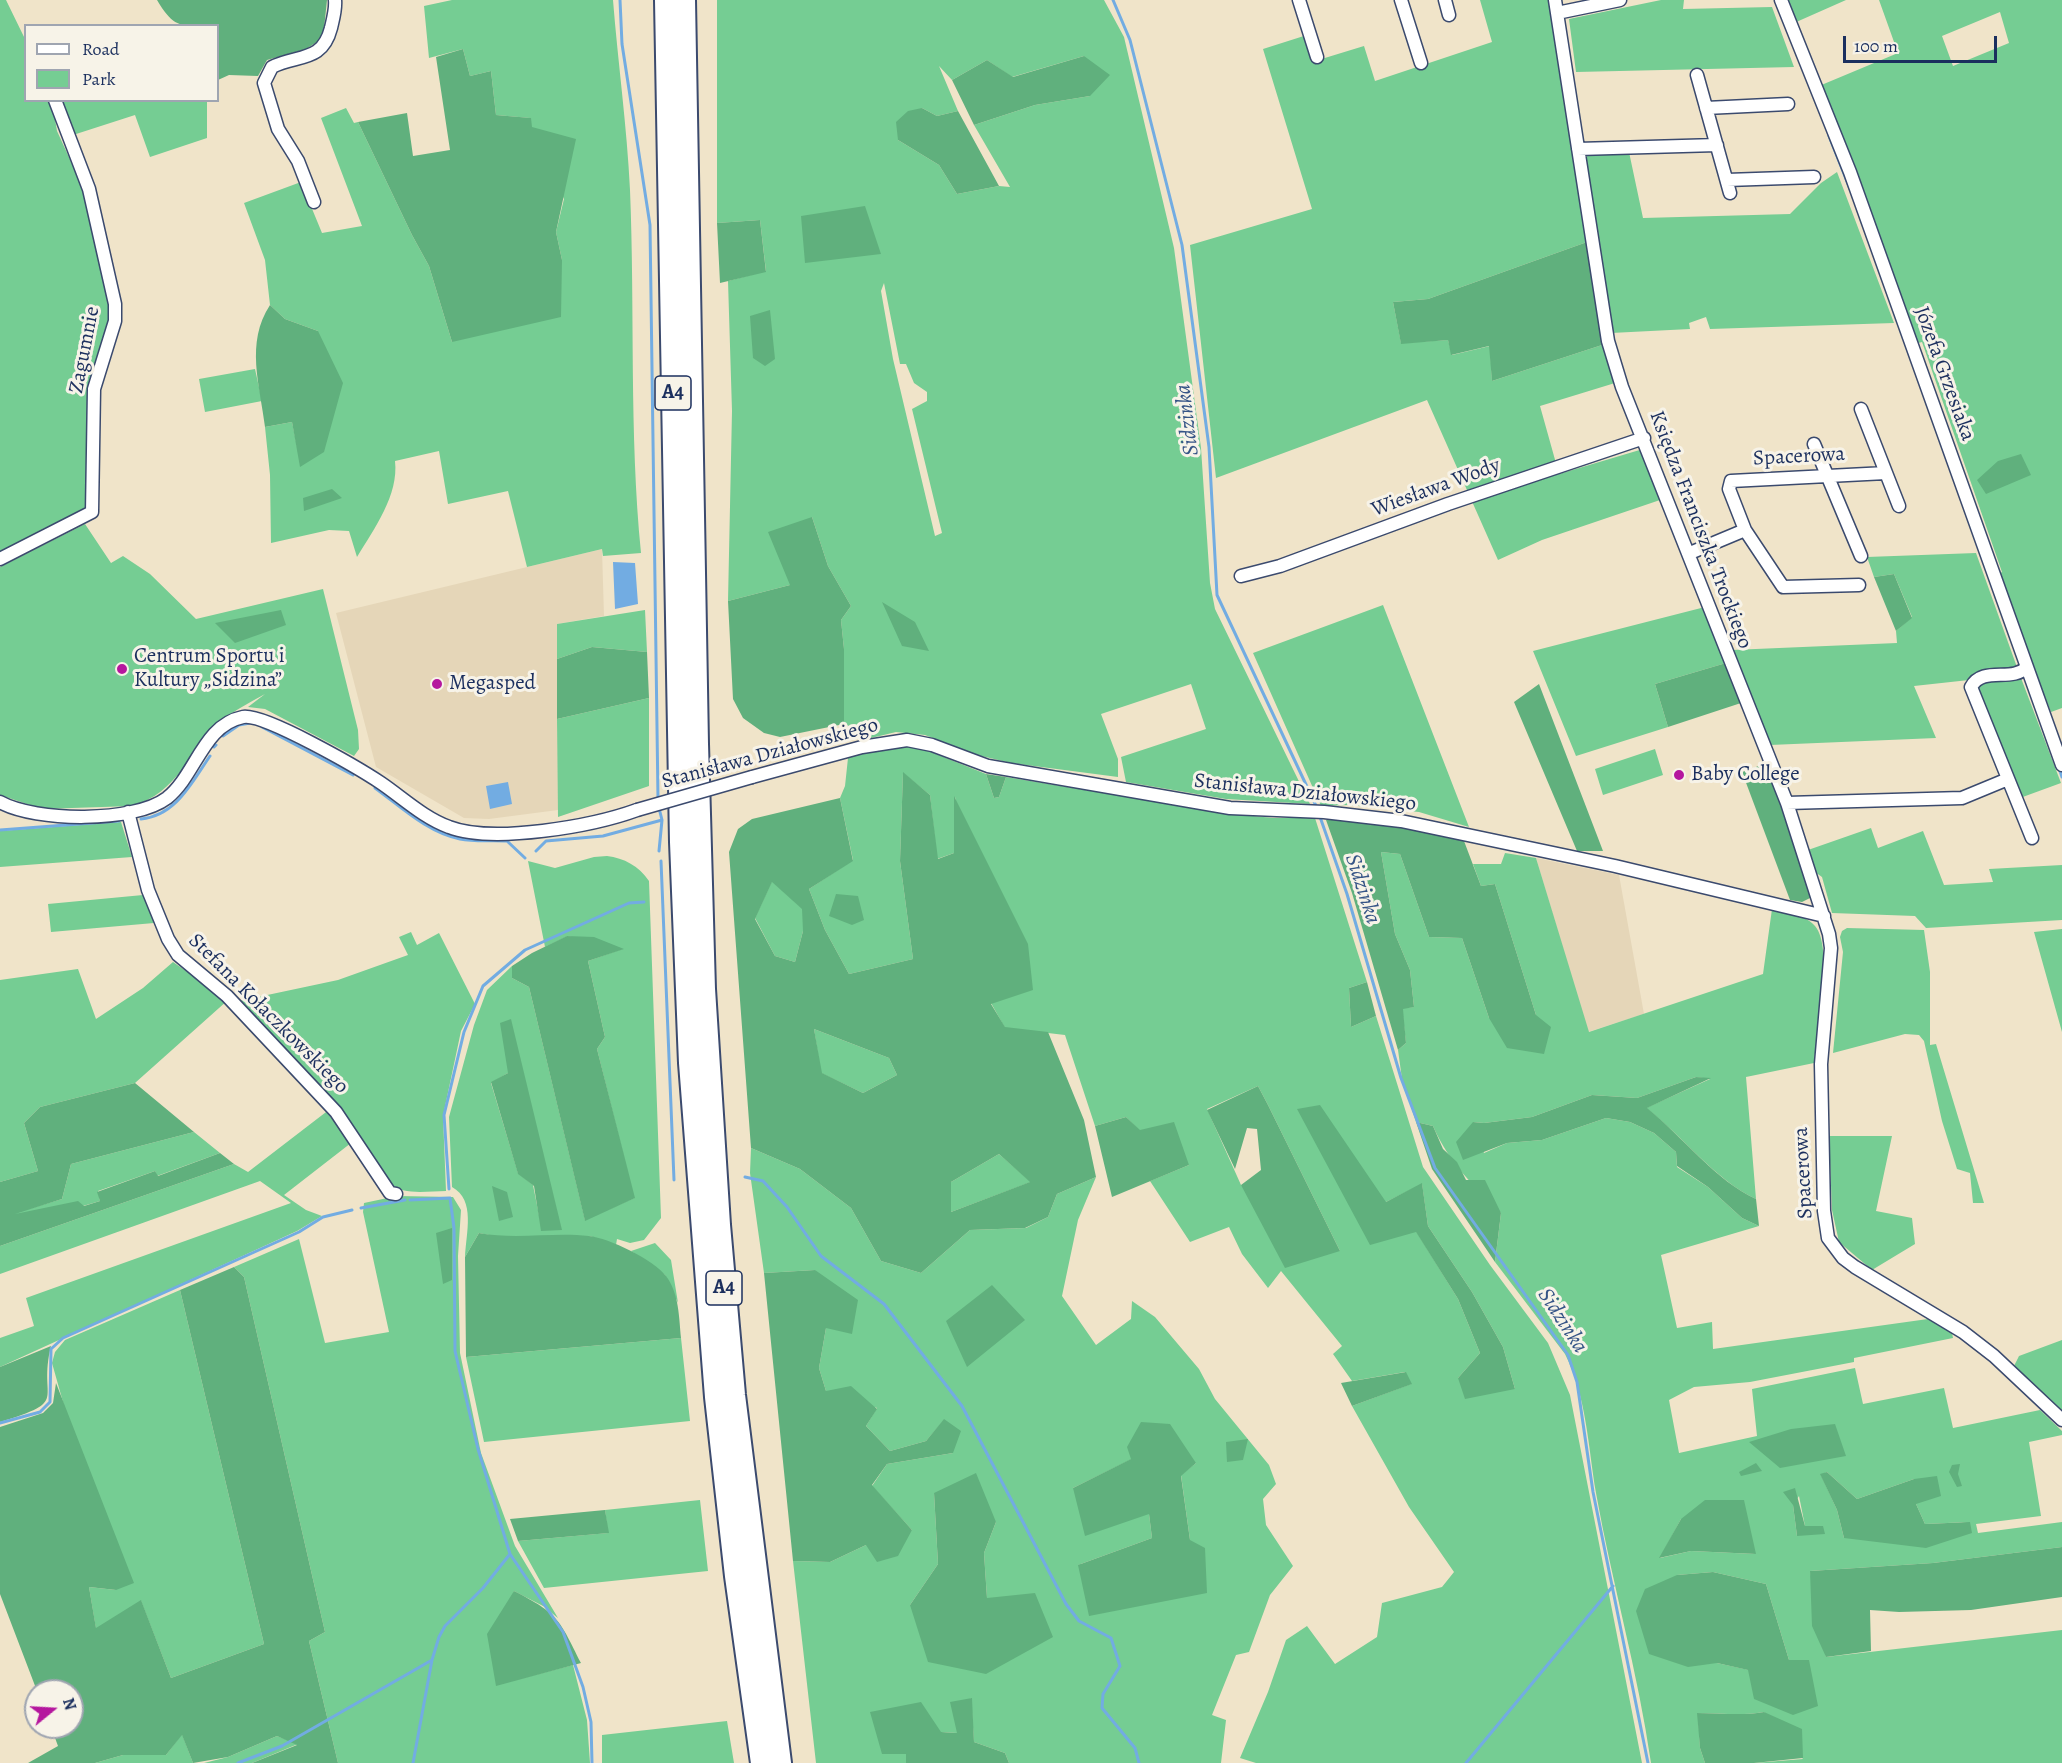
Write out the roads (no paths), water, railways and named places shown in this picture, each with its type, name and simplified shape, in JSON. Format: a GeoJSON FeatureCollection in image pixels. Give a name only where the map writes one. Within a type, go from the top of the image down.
{"type":"FeatureCollection","features":[{"type":"Feature","properties":{"kind":"highway","name":"A4"},"geometry":{"type":"LineString","coordinates":[[666,0],[681,833],[690,1063],[717,1408],[762,1763]]}},
{"type":"Feature","properties":{"kind":"highway","name":"A4"},"geometry":{"type":"LineString","coordinates":[[684,0],[697,744],[705,1012],[719,1226],[734,1395],[780,1763]]}},
{"type":"Feature","properties":{"kind":"street"},"geometry":{"type":"LineString","coordinates":[[314,202],[298,162],[278,129],[264,83],[272,67],[312,55],[326,42],[335,0]]}},
{"type":"Feature","properties":{"kind":"street"},"geometry":{"type":"LineString","coordinates":[[1299,0],[1317,57]]}},
{"type":"Feature","properties":{"kind":"street"},"geometry":{"type":"LineString","coordinates":[[1401,0],[1421,63]]}},
{"type":"Feature","properties":{"kind":"street"},"geometry":{"type":"LineString","coordinates":[[1445,0],[1449,15]]}},
{"type":"Feature","properties":{"kind":"street","name":"Księdza Franciszka Trockiego"},"geometry":{"type":"LineString","coordinates":[[1555,0],[1608,341],[1622,387],[1690,553],[1787,802],[1824,916]]}},
{"type":"Feature","properties":{"kind":"street"},"geometry":{"type":"LineString","coordinates":[[1557,13],[1620,0]]}},
{"type":"Feature","properties":{"kind":"street","name":"Józefa Grzesiaka"},"geometry":{"type":"LineString","coordinates":[[1781,0],[1850,172],[2062,765]]}},
{"type":"Feature","properties":{"kind":"street"},"geometry":{"type":"LineString","coordinates":[[1697,75],[1728,187],[1814,177]]}},
{"type":"Feature","properties":{"kind":"street","name":"Zagumnie"},"geometry":{"type":"LineString","coordinates":[[0,559],[92,512],[94,389],[115,321],[115,304],[89,189],[56,102]]}},
{"type":"Feature","properties":{"kind":"street"},"geometry":{"type":"LineString","coordinates":[[1706,108],[1788,104]]}},
{"type":"Feature","properties":{"kind":"street"},"geometry":{"type":"LineString","coordinates":[[1578,148],[1717,145]]}},
{"type":"Feature","properties":{"kind":"street","name":"Spacerowa"},"geometry":{"type":"LineString","coordinates":[[1861,409],[1899,506]]}},
{"type":"Feature","properties":{"kind":"street","name":"Wiesława Wody"},"geometry":{"type":"LineString","coordinates":[[1241,576],[1281,566],[1448,504],[1644,438]]}},
{"type":"Feature","properties":{"kind":"street"},"geometry":{"type":"LineString","coordinates":[[1814,444],[1862,556]]}},
{"type":"Feature","properties":{"kind":"street","name":"Spacerowa"},"geometry":{"type":"LineString","coordinates":[[1859,585],[1784,587],[1745,531],[1729,489],[1731,481],[1886,473]]}},
{"type":"Feature","properties":{"kind":"street"},"geometry":{"type":"LineString","coordinates":[[1690,553],[1745,531]]}},
{"type":"Feature","properties":{"kind":"street"},"geometry":{"type":"LineString","coordinates":[[2027,667],[2017,675],[1982,676],[1975,680],[1971,687],[2032,838]]}},
{"type":"Feature","properties":{"kind":"street","name":"Stanisława Działowskiego"},"geometry":{"type":"LineString","coordinates":[[0,802],[21,811],[38,814],[128,812],[152,807],[168,797],[188,775],[213,735],[231,722],[250,716],[267,721],[378,781],[436,821],[462,831],[488,833],[538,830],[605,821],[752,777],[871,745],[907,740],[932,745],[988,766],[1230,808],[1371,816],[1437,828],[1615,866],[1824,916]]}},
{"type":"Feature","properties":{"kind":"street"},"geometry":{"type":"LineString","coordinates":[[1787,802],[1962,798],[2008,780]]}},
{"type":"Feature","properties":{"kind":"street","name":"Stefana Kołaczkowskiego"},"geometry":{"type":"LineString","coordinates":[[128,812],[148,890],[168,939],[178,955],[228,996],[336,1112],[390,1193],[396,1194]]}},
{"type":"Feature","properties":{"kind":"street","name":"Spacerowa"},"geometry":{"type":"LineString","coordinates":[[1824,916],[1831,948],[1821,1094],[1824,1211],[1828,1238],[1843,1258],[1944,1318],[1979,1344],[2062,1420]]}},
{"type":"Feature","properties":{"kind":"water"},"geometry":{"type":"Polygon","coordinates":[[[613,562],[635,563],[638,604],[615,609],[613,562]]]}},
{"type":"Feature","properties":{"kind":"water"},"geometry":{"type":"Polygon","coordinates":[[[508,782],[512,804],[490,809],[486,786],[508,782]]]}},
{"type":"Feature","properties":{"kind":"waterway"},"geometry":{"type":"LineString","coordinates":[[620,0],[622,44],[650,225],[658,799]]}},
{"type":"Feature","properties":{"kind":"waterway","name":"Sidzinka"},"geometry":{"type":"LineString","coordinates":[[1113,0],[1130,40],[1182,245],[1209,447],[1217,595],[1317,808]]}},
{"type":"Feature","properties":{"kind":"waterway"},"geometry":{"type":"LineString","coordinates":[[1829,136],[1850,189]]}},
{"type":"Feature","properties":{"kind":"waterway"},"geometry":{"type":"LineString","coordinates":[[223,736],[239,725],[250,723]]}},
{"type":"Feature","properties":{"kind":"waterway"},"geometry":{"type":"LineString","coordinates":[[262,727],[353,775]]}},
{"type":"Feature","properties":{"kind":"waterway"},"geometry":{"type":"LineString","coordinates":[[141,819],[164,812],[173,805],[189,787],[210,756]]}},
{"type":"Feature","properties":{"kind":"waterway"},"geometry":{"type":"LineString","coordinates":[[2059,768],[2062,777]]}},
{"type":"Feature","properties":{"kind":"waterway"},"geometry":{"type":"LineString","coordinates":[[375,788],[415,818],[437,831],[466,840],[507,841],[525,858]]}},
{"type":"Feature","properties":{"kind":"waterway"},"geometry":{"type":"LineString","coordinates":[[659,808],[662,820],[659,851]]}},
{"type":"Feature","properties":{"kind":"waterway","name":"Sidzinka"},"geometry":{"type":"LineString","coordinates":[[1319,814],[1347,894],[1401,1078],[1435,1168],[1568,1355],[1577,1382],[1593,1492],[1648,1763]]}},
{"type":"Feature","properties":{"kind":"waterway"},"geometry":{"type":"LineString","coordinates":[[536,851],[546,841],[603,836],[662,820]]}},
{"type":"Feature","properties":{"kind":"waterway"},"geometry":{"type":"LineString","coordinates":[[0,830],[119,821]]}},
{"type":"Feature","properties":{"kind":"waterway"},"geometry":{"type":"LineString","coordinates":[[661,861],[674,1180]]}},
{"type":"Feature","properties":{"kind":"waterway"},"geometry":{"type":"LineString","coordinates":[[449,1189],[444,1115],[464,1032],[483,986],[525,950],[629,903],[644,902]]}},
{"type":"Feature","properties":{"kind":"waterway"},"geometry":{"type":"LineString","coordinates":[[745,1177],[763,1181],[787,1207],[821,1256],[884,1304],[962,1406],[1066,1604],[1079,1621],[1111,1638],[1120,1666],[1103,1694],[1102,1708],[1135,1748],[1139,1763]]}},
{"type":"Feature","properties":{"kind":"waterway"},"geometry":{"type":"LineString","coordinates":[[410,1200],[450,1198],[454,1228],[455,1351],[478,1449],[510,1554],[563,1632],[583,1687],[591,1722],[592,1763]]}},
{"type":"Feature","properties":{"kind":"waterway"},"geometry":{"type":"LineString","coordinates":[[361,1208],[405,1200]]}},
{"type":"Feature","properties":{"kind":"waterway"},"geometry":{"type":"LineString","coordinates":[[0,1423],[40,1412],[50,1402],[51,1349],[63,1338],[299,1232],[323,1217],[352,1210]]}},
{"type":"Feature","properties":{"kind":"waterway"},"geometry":{"type":"LineString","coordinates":[[413,1763],[432,1660],[439,1637],[445,1626],[483,1588],[510,1554]]}},
{"type":"Feature","properties":{"kind":"waterway"},"geometry":{"type":"LineString","coordinates":[[1466,1763],[1613,1586]]}},
{"type":"Feature","properties":{"kind":"waterway"},"geometry":{"type":"LineString","coordinates":[[238,1763],[282,1746],[432,1660]]}},
{"type":"Feature","properties":{"kind":"place","name":"Centrum Sportu i Kultury „Sidzina”"},"geometry":{"type":"Point","coordinates":[122,669]}},
{"type":"Feature","properties":{"kind":"place","name":"Megasped"},"geometry":{"type":"Point","coordinates":[437,684]}},
{"type":"Feature","properties":{"kind":"place","name":"Baby College"},"geometry":{"type":"Point","coordinates":[1679,775]}}]}
